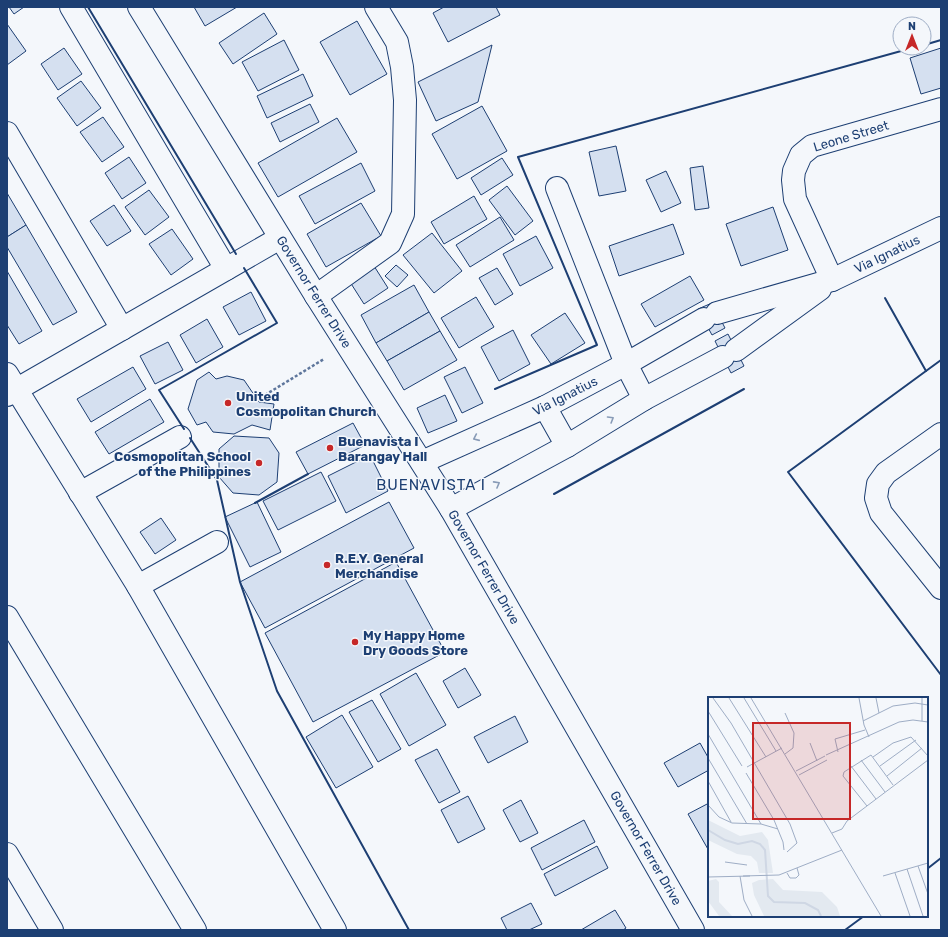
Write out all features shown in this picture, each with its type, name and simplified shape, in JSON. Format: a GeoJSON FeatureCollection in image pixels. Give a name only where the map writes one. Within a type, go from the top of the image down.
{"type":"FeatureCollection","features":[{"type":"Feature","properties":{"kind":"street"},"geometry":{"type":"LineString","coordinates":[[71,7],[226,269]]}},
{"type":"Feature","properties":{"kind":"street","name":"Governor Ferrer Drive"},"geometry":{"type":"LineString","coordinates":[[139,7],[316,296],[451,509],[693,930]]}},
{"type":"Feature","properties":{"kind":"street"},"geometry":{"type":"LineString","coordinates":[[316,296],[390,243],[403,214],[405,100],[402,68],[397,42],[376,7]]}},
{"type":"Feature","properties":{"kind":"street","name":"Leone Street"},"geometry":{"type":"LineString","coordinates":[[832,280],[795,199],[793,180],[794,171],[800,155],[812,146],[941,109]]}},
{"type":"Feature","properties":{"kind":"street"},"geometry":{"type":"LineString","coordinates":[[7,133],[122,329]]}},
{"type":"Feature","properties":{"kind":"street"},"geometry":{"type":"LineString","coordinates":[[557,188],[626,364],[644,399]]}},
{"type":"Feature","properties":{"kind":"street","name":"Via Ignatius"},"geometry":{"type":"LineString","coordinates":[[422,462],[545,407],[626,364],[710,316],[832,280],[941,228]]}},
{"type":"Feature","properties":{"kind":"street"},"geometry":{"type":"LineString","coordinates":[[280,238],[122,329],[10,387],[80,493],[138,586],[335,930]]}},
{"type":"Feature","properties":{"kind":"street","name":"Via Ignatius"},"geometry":{"type":"LineString","coordinates":[[451,509],[567,446],[644,399],[729,354],[832,280]]}},
{"type":"Feature","properties":{"kind":"street"},"geometry":{"type":"LineString","coordinates":[[545,407],[567,446]]}},
{"type":"Feature","properties":{"kind":"street"},"geometry":{"type":"LineString","coordinates":[[941,434],[886,473],[878,484],[876,498],[881,514],[941,588]]}},
{"type":"Feature","properties":{"kind":"street"},"geometry":{"type":"LineString","coordinates":[[80,493],[180,437]]}},
{"type":"Feature","properties":{"kind":"street"},"geometry":{"type":"LineString","coordinates":[[138,586],[217,542]]}},
{"type":"Feature","properties":{"kind":"street"},"geometry":{"type":"LineString","coordinates":[[7,617],[195,930]]}},
{"type":"Feature","properties":{"kind":"street"},"geometry":{"type":"LineString","coordinates":[[7,854],[52,930]]}},
{"type":"Feature","properties":{"kind":"path"},"geometry":{"type":"LineString","coordinates":[[265,395],[347,345]]}},
{"type":"Feature","properties":{"kind":"building"},"geometry":{"type":"Polygon","coordinates":[[[9,7],[24,7],[14,14],[9,7]]]}},
{"type":"Feature","properties":{"kind":"building"},"geometry":{"type":"Polygon","coordinates":[[[194,7],[237,7],[205,26],[194,7]]]}},
{"type":"Feature","properties":{"kind":"building"},"geometry":{"type":"Polygon","coordinates":[[[444,7],[496,7],[500,15],[448,42],[433,13],[444,7]]]}},
{"type":"Feature","properties":{"kind":"building"},"geometry":{"type":"Polygon","coordinates":[[[264,13],[277,34],[233,64],[219,43],[264,13]]]}},
{"type":"Feature","properties":{"kind":"building"},"geometry":{"type":"Polygon","coordinates":[[[357,21],[387,74],[350,95],[320,42],[357,21]]]}},
{"type":"Feature","properties":{"kind":"building"},"geometry":{"type":"Polygon","coordinates":[[[7,24],[26,51],[7,65],[7,24]]]}},
{"type":"Feature","properties":{"kind":"building"},"geometry":{"type":"Polygon","coordinates":[[[284,40],[299,70],[258,91],[242,62],[284,40]]]}},
{"type":"Feature","properties":{"kind":"building"},"geometry":{"type":"Polygon","coordinates":[[[492,45],[478,102],[436,121],[418,82],[492,45]]]}},
{"type":"Feature","properties":{"kind":"building"},"geometry":{"type":"Polygon","coordinates":[[[64,48],[82,74],[58,90],[41,64],[64,48]]]}},
{"type":"Feature","properties":{"kind":"building"},"geometry":{"type":"Polygon","coordinates":[[[941,48],[941,88],[921,94],[910,58],[916,56],[932,56],[932,51],[941,48]]]}},
{"type":"Feature","properties":{"kind":"building"},"geometry":{"type":"Polygon","coordinates":[[[303,74],[313,96],[267,118],[257,96],[303,74]]]}},
{"type":"Feature","properties":{"kind":"building"},"geometry":{"type":"Polygon","coordinates":[[[81,81],[101,108],[77,126],[57,98],[81,81]]]}},
{"type":"Feature","properties":{"kind":"building"},"geometry":{"type":"Polygon","coordinates":[[[310,104],[319,122],[280,142],[271,123],[310,104]]]}},
{"type":"Feature","properties":{"kind":"building"},"geometry":{"type":"Polygon","coordinates":[[[482,106],[507,151],[457,179],[432,134],[482,106]]]}},
{"type":"Feature","properties":{"kind":"building"},"geometry":{"type":"Polygon","coordinates":[[[103,117],[124,147],[102,162],[80,132],[103,117]]]}},
{"type":"Feature","properties":{"kind":"building"},"geometry":{"type":"Polygon","coordinates":[[[337,118],[357,152],[278,197],[258,163],[337,118]]]}},
{"type":"Feature","properties":{"kind":"building"},"geometry":{"type":"Polygon","coordinates":[[[616,146],[626,191],[599,196],[589,152],[616,146]]]}},
{"type":"Feature","properties":{"kind":"building"},"geometry":{"type":"Polygon","coordinates":[[[129,157],[146,183],[122,199],[105,173],[129,157]]]}},
{"type":"Feature","properties":{"kind":"building"},"geometry":{"type":"Polygon","coordinates":[[[502,158],[513,175],[481,195],[471,178],[502,158]]]}},
{"type":"Feature","properties":{"kind":"building"},"geometry":{"type":"Polygon","coordinates":[[[361,163],[375,191],[315,224],[299,196],[361,163]]]}},
{"type":"Feature","properties":{"kind":"building"},"geometry":{"type":"Polygon","coordinates":[[[703,166],[709,208],[695,210],[690,168],[703,166]]]}},
{"type":"Feature","properties":{"kind":"building"},"geometry":{"type":"Polygon","coordinates":[[[666,171],[681,203],[661,212],[646,180],[666,171]]]}},
{"type":"Feature","properties":{"kind":"building"},"geometry":{"type":"Polygon","coordinates":[[[507,186],[533,221],[515,235],[489,200],[507,186]]]}},
{"type":"Feature","properties":{"kind":"building"},"geometry":{"type":"Polygon","coordinates":[[[149,190],[169,217],[145,235],[125,207],[149,190]]]}},
{"type":"Feature","properties":{"kind":"building"},"geometry":{"type":"Polygon","coordinates":[[[7,193],[26,225],[7,237],[7,193]]]}},
{"type":"Feature","properties":{"kind":"building"},"geometry":{"type":"Polygon","coordinates":[[[474,196],[487,219],[444,244],[431,222],[474,196]]]}},
{"type":"Feature","properties":{"kind":"building"},"geometry":{"type":"Polygon","coordinates":[[[361,203],[381,236],[326,267],[307,234],[361,203]]]}},
{"type":"Feature","properties":{"kind":"building"},"geometry":{"type":"Polygon","coordinates":[[[114,205],[131,231],[107,246],[90,221],[114,205]]]}},
{"type":"Feature","properties":{"kind":"building"},"geometry":{"type":"Polygon","coordinates":[[[773,207],[788,250],[741,266],[726,224],[773,207]]]}},
{"type":"Feature","properties":{"kind":"building"},"geometry":{"type":"Polygon","coordinates":[[[500,217],[514,240],[470,267],[456,245],[500,217]]]}},
{"type":"Feature","properties":{"kind":"building"},"geometry":{"type":"Polygon","coordinates":[[[673,224],[684,254],[619,276],[609,246],[673,224]]]}},
{"type":"Feature","properties":{"kind":"building"},"geometry":{"type":"Polygon","coordinates":[[[26,225],[77,312],[53,325],[7,247],[7,237],[26,225]]]}},
{"type":"Feature","properties":{"kind":"building"},"geometry":{"type":"Polygon","coordinates":[[[172,229],[193,259],[171,275],[149,244],[172,229]]]}},
{"type":"Feature","properties":{"kind":"building"},"geometry":{"type":"Polygon","coordinates":[[[432,233],[462,271],[434,293],[403,255],[432,233]]]}},
{"type":"Feature","properties":{"kind":"building"},"geometry":{"type":"Polygon","coordinates":[[[536,236],[553,268],[520,286],[503,254],[536,236]]]}},
{"type":"Feature","properties":{"kind":"building"},"geometry":{"type":"Polygon","coordinates":[[[396,265],[408,275],[397,287],[385,276],[396,265]]]}},
{"type":"Feature","properties":{"kind":"building"},"geometry":{"type":"Polygon","coordinates":[[[374,266],[388,288],[364,304],[350,282],[374,266]]]}},
{"type":"Feature","properties":{"kind":"building"},"geometry":{"type":"Polygon","coordinates":[[[497,268],[513,294],[495,305],[479,278],[497,268]]]}},
{"type":"Feature","properties":{"kind":"building"},"geometry":{"type":"Polygon","coordinates":[[[7,271],[42,331],[19,344],[7,325],[7,271]]]}},
{"type":"Feature","properties":{"kind":"building"},"geometry":{"type":"Polygon","coordinates":[[[690,276],[704,300],[655,327],[641,304],[690,276]]]}},
{"type":"Feature","properties":{"kind":"building"},"geometry":{"type":"Polygon","coordinates":[[[414,285],[429,312],[376,343],[361,315],[414,285]]]}},
{"type":"Feature","properties":{"kind":"building"},"geometry":{"type":"Polygon","coordinates":[[[251,292],[266,321],[239,335],[223,307],[251,292]]]}},
{"type":"Feature","properties":{"kind":"building"},"geometry":{"type":"Polygon","coordinates":[[[476,297],[494,327],[459,348],[441,318],[476,297]]]}},
{"type":"Feature","properties":{"kind":"building"},"geometry":{"type":"Polygon","coordinates":[[[712,303],[725,328],[712,335],[698,309],[712,303]]]}},
{"type":"Feature","properties":{"kind":"building"},"geometry":{"type":"Polygon","coordinates":[[[429,312],[440,331],[387,361],[376,343],[429,312]]]}},
{"type":"Feature","properties":{"kind":"building"},"geometry":{"type":"Polygon","coordinates":[[[565,313],[585,343],[551,364],[531,335],[565,313]]]}},
{"type":"Feature","properties":{"kind":"building"},"geometry":{"type":"Polygon","coordinates":[[[207,319],[223,347],[196,363],[180,335],[207,319]]]}},
{"type":"Feature","properties":{"kind":"building"},"geometry":{"type":"Polygon","coordinates":[[[513,330],[530,364],[499,381],[481,347],[513,330]]]}},
{"type":"Feature","properties":{"kind":"building"},"geometry":{"type":"Polygon","coordinates":[[[440,331],[457,360],[404,390],[387,361],[440,331]]]}},
{"type":"Feature","properties":{"kind":"building"},"geometry":{"type":"Polygon","coordinates":[[[728,334],[744,366],[731,373],[715,341],[728,334]]]}},
{"type":"Feature","properties":{"kind":"building"},"geometry":{"type":"Polygon","coordinates":[[[168,342],[183,370],[155,384],[140,356],[168,342]]]}},
{"type":"Feature","properties":{"kind":"building"},"geometry":{"type":"Polygon","coordinates":[[[133,367],[146,389],[91,422],[77,399],[133,367]]]}},
{"type":"Feature","properties":{"kind":"building"},"geometry":{"type":"Polygon","coordinates":[[[465,367],[483,403],[462,413],[444,377],[465,367]]]}},
{"type":"Feature","properties":{"kind":"building","name":"United Cosmopolitan Church"},"geometry":{"type":"Polygon","coordinates":[[[209,372],[216,379],[227,376],[244,380],[259,402],[274,404],[270,430],[252,425],[234,434],[213,432],[206,422],[197,425],[188,409],[197,380],[209,372]]]}},
{"type":"Feature","properties":{"kind":"building"},"geometry":{"type":"Polygon","coordinates":[[[445,395],[457,421],[428,433],[417,408],[445,395]]]}},
{"type":"Feature","properties":{"kind":"building"},"geometry":{"type":"Polygon","coordinates":[[[150,399],[164,422],[109,454],[95,432],[150,399]]]}},
{"type":"Feature","properties":{"kind":"building","name":"Buenavista I Barangay Hall"},"geometry":{"type":"Polygon","coordinates":[[[353,423],[365,445],[308,474],[296,452],[353,423]]]}},
{"type":"Feature","properties":{"kind":"building"},"geometry":{"type":"Polygon","coordinates":[[[234,436],[269,438],[279,453],[277,482],[259,495],[233,493],[219,477],[219,449],[234,436]]]}},
{"type":"Feature","properties":{"kind":"building"},"geometry":{"type":"Polygon","coordinates":[[[370,455],[388,491],[346,513],[328,476],[370,455]]]}},
{"type":"Feature","properties":{"kind":"building"},"geometry":{"type":"Polygon","coordinates":[[[321,472],[336,501],[278,530],[263,501],[321,472]]]}},
{"type":"Feature","properties":{"kind":"building"},"geometry":{"type":"Polygon","coordinates":[[[257,502],[281,552],[250,567],[225,517],[257,502]]]}},
{"type":"Feature","properties":{"kind":"building","name":"R.E.Y. General Merchandise"},"geometry":{"type":"Polygon","coordinates":[[[389,502],[414,548],[265,628],[240,582],[389,502]]]}},
{"type":"Feature","properties":{"kind":"building"},"geometry":{"type":"Polygon","coordinates":[[[161,518],[176,540],[155,554],[140,532],[161,518]]]}},
{"type":"Feature","properties":{"kind":"building","name":"My Happy Home Dry Goods Store"},"geometry":{"type":"Polygon","coordinates":[[[396,562],[445,652],[313,722],[265,633],[396,562]]]}},
{"type":"Feature","properties":{"kind":"building"},"geometry":{"type":"Polygon","coordinates":[[[465,668],[481,695],[458,708],[443,681],[465,668]]]}},
{"type":"Feature","properties":{"kind":"building"},"geometry":{"type":"Polygon","coordinates":[[[416,673],[446,725],[409,746],[380,694],[416,673]]]}},
{"type":"Feature","properties":{"kind":"building"},"geometry":{"type":"Polygon","coordinates":[[[372,700],[401,749],[378,762],[349,712],[372,700]]]}},
{"type":"Feature","properties":{"kind":"building"},"geometry":{"type":"Polygon","coordinates":[[[342,715],[373,767],[336,788],[306,737],[342,715]]]}},
{"type":"Feature","properties":{"kind":"building"},"geometry":{"type":"Polygon","coordinates":[[[515,716],[528,742],[488,763],[474,737],[515,716]]]}},
{"type":"Feature","properties":{"kind":"building"},"geometry":{"type":"Polygon","coordinates":[[[700,743],[708,757],[708,771],[678,787],[664,763],[700,743]]]}},
{"type":"Feature","properties":{"kind":"building"},"geometry":{"type":"Polygon","coordinates":[[[437,749],[460,792],[439,803],[415,760],[437,749]]]}},
{"type":"Feature","properties":{"kind":"building"},"geometry":{"type":"Polygon","coordinates":[[[468,796],[485,829],[458,843],[441,810],[468,796]]]}},
{"type":"Feature","properties":{"kind":"building"},"geometry":{"type":"Polygon","coordinates":[[[521,800],[538,833],[520,842],[503,810],[521,800]]]}},
{"type":"Feature","properties":{"kind":"building"},"geometry":{"type":"Polygon","coordinates":[[[708,804],[708,849],[688,814],[708,804]]]}},
{"type":"Feature","properties":{"kind":"building"},"geometry":{"type":"Polygon","coordinates":[[[584,820],[595,842],[542,870],[531,848],[584,820]]]}},
{"type":"Feature","properties":{"kind":"building"},"geometry":{"type":"Polygon","coordinates":[[[597,846],[608,868],[555,896],[544,874],[597,846]]]}},
{"type":"Feature","properties":{"kind":"building"},"geometry":{"type":"Polygon","coordinates":[[[531,903],[542,924],[529,930],[507,930],[501,918],[531,903]]]}},
{"type":"Feature","properties":{"kind":"building"},"geometry":{"type":"Polygon","coordinates":[[[615,910],[626,928],[623,930],[581,930],[615,910]]]}},
{"type":"Feature","properties":{"kind":"wall"},"geometry":{"type":"LineString","coordinates":[[88,7],[236,254]]}},
{"type":"Feature","properties":{"kind":"wall"},"geometry":{"type":"LineString","coordinates":[[932,43],[941,40]]}},
{"type":"Feature","properties":{"kind":"wall"},"geometry":{"type":"LineString","coordinates":[[495,389],[597,345],[518,157],[892,54]]}},
{"type":"Feature","properties":{"kind":"wall"},"geometry":{"type":"LineString","coordinates":[[184,429],[159,390],[277,323],[244,268]]}},
{"type":"Feature","properties":{"kind":"wall"},"geometry":{"type":"LineString","coordinates":[[885,298],[926,371]]}},
{"type":"Feature","properties":{"kind":"wall"},"geometry":{"type":"LineString","coordinates":[[941,360],[788,472],[941,675]]}},
{"type":"Feature","properties":{"kind":"wall"},"geometry":{"type":"LineString","coordinates":[[554,494],[744,389]]}},
{"type":"Feature","properties":{"kind":"wall"},"geometry":{"type":"LineString","coordinates":[[190,438],[217,480],[240,582],[277,691],[409,930]]}},
{"type":"Feature","properties":{"kind":"wall"},"geometry":{"type":"LineString","coordinates":[[255,503],[308,474]]}},
{"type":"Feature","properties":{"kind":"wall"},"geometry":{"type":"LineString","coordinates":[[928,868],[941,858]]}},
{"type":"Feature","properties":{"kind":"wall"},"geometry":{"type":"LineString","coordinates":[[845,930],[863,917]]}},
{"type":"Feature","properties":{"kind":"place","name":"United Cosmopolitan Church"},"geometry":{"type":"Point","coordinates":[228,403]}},
{"type":"Feature","properties":{"kind":"place","name":"Buenavista I Barangay Hall"},"geometry":{"type":"Point","coordinates":[330,448]}},
{"type":"Feature","properties":{"kind":"place","name":"Cosmopolitan School of the Philippines"},"geometry":{"type":"Point","coordinates":[259,463]}},
{"type":"Feature","properties":{"kind":"place","name":"R.E.Y. General Merchandise"},"geometry":{"type":"Point","coordinates":[327,565]}},
{"type":"Feature","properties":{"kind":"place","name":"My Happy Home Dry Goods Store"},"geometry":{"type":"Point","coordinates":[355,642]}},
{"type":"Feature","properties":{"kind":"district","name":"BUENAVISTA I"},"geometry":{"type":"Point","coordinates":[431,485]}}]}
